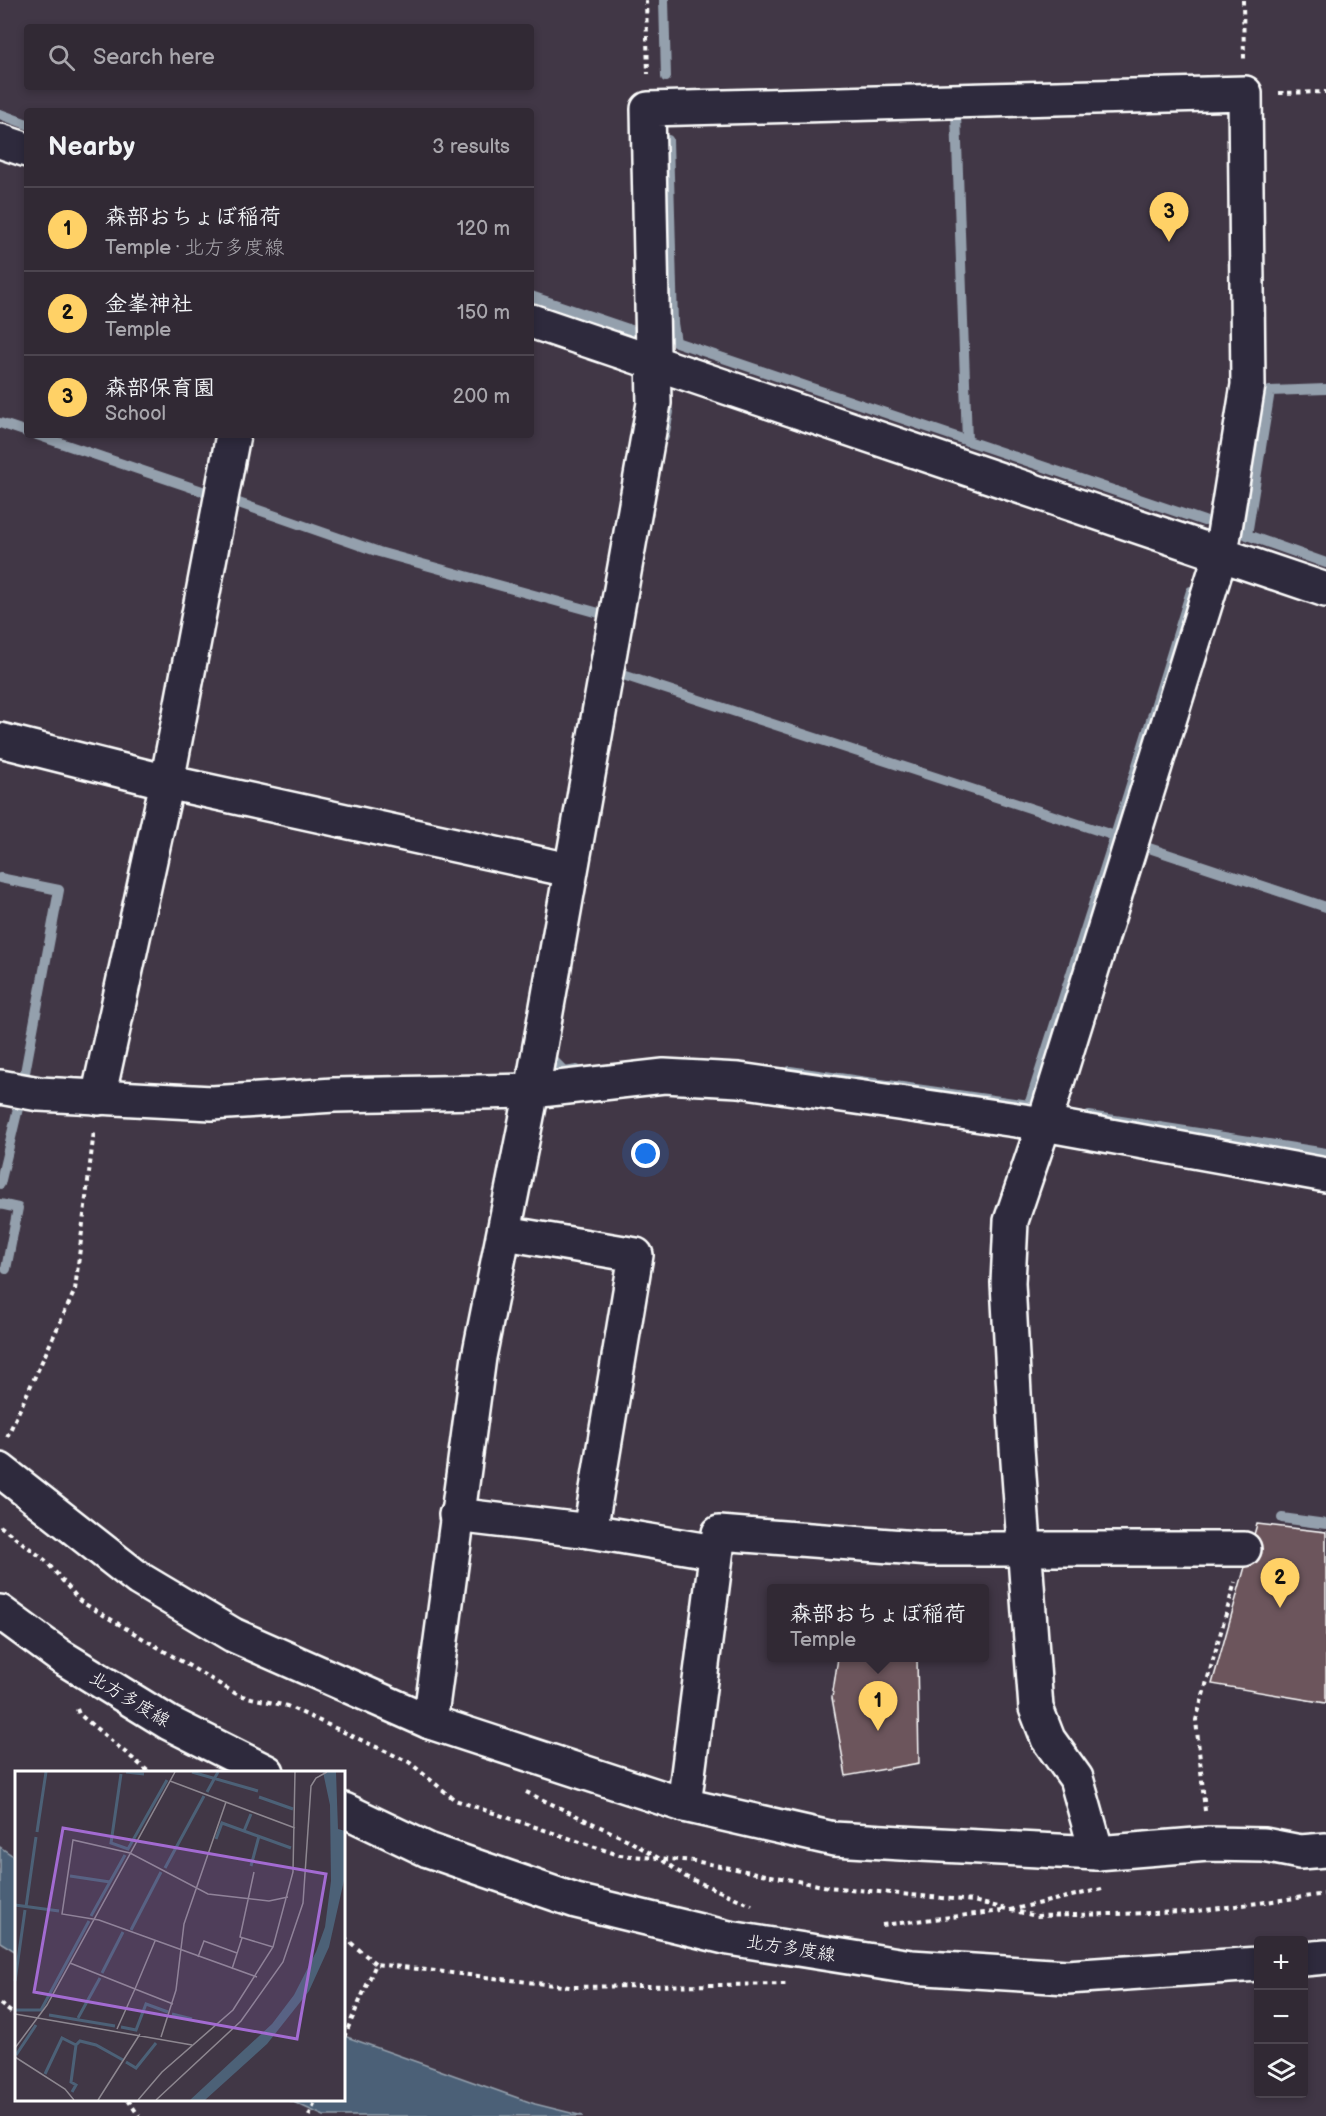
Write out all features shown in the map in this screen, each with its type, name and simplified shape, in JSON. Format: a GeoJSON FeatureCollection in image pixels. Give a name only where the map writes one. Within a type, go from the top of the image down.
{"type":"FeatureCollection","features":[{"type":"Feature","properties":{"kind":"street"},"geometry":{"type":"LineString","coordinates":[[430,1722],[479,1357],[532,1091],[569,870],[654,403],[655,363],[648,109],[1245,93],[1248,385],[1221,553],[1044,1124],[1011,1221],[1008,1283],[1023,1551],[1036,1708],[1048,1739],[1076,1778],[1097,1853]]}},
{"type":"Feature","properties":{"kind":"street"},"geometry":{"type":"LineString","coordinates":[[0,141],[24,149]]}},
{"type":"Feature","properties":{"kind":"street"},"geometry":{"type":"LineString","coordinates":[[534,322],[1326,590]]}},
{"type":"Feature","properties":{"kind":"street"},"geometry":{"type":"LineString","coordinates":[[98,1098],[167,782],[232,438]]}},
{"type":"Feature","properties":{"kind":"street"},"geometry":{"type":"LineString","coordinates":[[0,740],[167,782],[569,870]]}},
{"type":"Feature","properties":{"kind":"street"},"geometry":{"type":"LineString","coordinates":[[0,1087],[39,1094],[212,1103],[346,1095],[532,1091],[664,1076],[739,1080],[1044,1124],[1326,1175]]}},
{"type":"Feature","properties":{"kind":"street"},"geometry":{"type":"LineString","coordinates":[[505,1233],[636,1255],[590,1531]]}},
{"type":"Feature","properties":{"kind":"street"},"geometry":{"type":"LineString","coordinates":[[2,1455],[139,1579],[233,1635],[430,1722],[684,1805],[834,1839],[1097,1853],[1208,1844],[1264,1845],[1300,1852],[1326,1850]]}},
{"type":"Feature","properties":{"kind":"street"},"geometry":{"type":"LineString","coordinates":[[456,1515],[590,1531],[715,1552]]}},
{"type":"Feature","properties":{"kind":"street"},"geometry":{"type":"LineString","coordinates":[[684,1805],[719,1533],[930,1549],[1023,1551],[1166,1547],[1244,1549]]}},
{"type":"Feature","properties":{"kind":"street","name":"北方多度線"},"geometry":{"type":"LineString","coordinates":[[0,1612],[60,1656],[169,1723],[263,1771]]}},
{"type":"Feature","properties":{"kind":"street","name":"北方多度線"},"geometry":{"type":"LineString","coordinates":[[345,1810],[428,1850],[576,1901],[729,1938],[911,1967],[1067,1977],[1254,1964]]}},
{"type":"Feature","properties":{"kind":"street"},"geometry":{"type":"LineString","coordinates":[[1308,1959],[1326,1957]]}},
{"type":"Feature","properties":{"kind":"path"},"geometry":{"type":"LineString","coordinates":[[646,0],[648,109]]}},
{"type":"Feature","properties":{"kind":"path"},"geometry":{"type":"LineString","coordinates":[[1243,0],[1245,93],[1326,92]]}},
{"type":"Feature","properties":{"kind":"path"},"geometry":{"type":"LineString","coordinates":[[2,1455],[75,1290],[98,1098]]}},
{"type":"Feature","properties":{"kind":"path"},"geometry":{"type":"LineString","coordinates":[[1208,1844],[1196,1720],[1244,1549]]}},
{"type":"Feature","properties":{"kind":"path"},"geometry":{"type":"LineString","coordinates":[[518,1789],[626,1839],[686,1877],[758,1907]]}},
{"type":"Feature","properties":{"kind":"path"},"geometry":{"type":"LineString","coordinates":[[878,1926],[1006,1910],[1110,1888]]}},
{"type":"Feature","properties":{"kind":"path"},"geometry":{"type":"LineString","coordinates":[[345,1938],[376,1964],[570,1987],[795,1984],[815,1951]]}},
{"type":"Feature","properties":{"kind":"path"},"geometry":{"type":"LineString","coordinates":[[345,2035],[376,1964]]}},
{"type":"Feature","properties":{"kind":"path"},"geometry":{"type":"LineString","coordinates":[[0,2004],[15,2015]]}},
{"type":"Feature","properties":{"kind":"path"},"geometry":{"type":"LineString","coordinates":[[129,2101],[139,2116]]}},
{"type":"Feature","properties":{"kind":"path"},"geometry":{"type":"LineString","coordinates":[[309,2116],[316,2101]]}},
{"type":"Feature","properties":{"kind":"water"},"geometry":{"type":"Polygon","coordinates":[[[0,1847],[15,1857],[15,1951],[0,1942],[0,1847]]]}},
{"type":"Feature","properties":{"kind":"water"},"geometry":{"type":"Polygon","coordinates":[[[345,2036],[535,2104],[583,2116],[324,2116],[291,2101],[345,2101],[345,2036]]]}},
{"type":"Feature","properties":{"kind":"building"},"geometry":{"type":"Polygon","coordinates":[[[1257,1524],[1326,1532],[1326,1703],[1212,1684],[1257,1524]]]}},
{"type":"Feature","properties":{"kind":"building"},"geometry":{"type":"Polygon","coordinates":[[[837,1662],[917,1662],[919,1763],[846,1776],[832,1698],[837,1662]]]}},
{"type":"Feature","properties":{"kind":"waterway"},"geometry":{"type":"LineString","coordinates":[[664,0],[666,77]]}},
{"type":"Feature","properties":{"kind":"waterway"},"geometry":{"type":"LineString","coordinates":[[956,113],[967,441]]}},
{"type":"Feature","properties":{"kind":"waterway"},"geometry":{"type":"LineString","coordinates":[[0,114],[24,123]]}},
{"type":"Feature","properties":{"kind":"waterway"},"geometry":{"type":"LineString","coordinates":[[668,140],[673,323],[676,342],[1204,521]]}},
{"type":"Feature","properties":{"kind":"waterway"},"geometry":{"type":"LineString","coordinates":[[534,297],[643,334]]}},
{"type":"Feature","properties":{"kind":"waterway"},"geometry":{"type":"LineString","coordinates":[[1326,389],[1270,391],[1247,535],[1326,563]]}},
{"type":"Feature","properties":{"kind":"waterway"},"geometry":{"type":"LineString","coordinates":[[664,437],[669,412]]}},
{"type":"Feature","properties":{"kind":"waterway"},"geometry":{"type":"LineString","coordinates":[[0,423],[24,431]]}},
{"type":"Feature","properties":{"kind":"waterway"},"geometry":{"type":"LineString","coordinates":[[46,438],[211,494]]}},
{"type":"Feature","properties":{"kind":"waterway"},"geometry":{"type":"LineString","coordinates":[[230,500],[379,552],[599,613]]}},
{"type":"Feature","properties":{"kind":"waterway"},"geometry":{"type":"LineString","coordinates":[[622,665],[620,674],[1115,836],[1191,591]]}},
{"type":"Feature","properties":{"kind":"waterway"},"geometry":{"type":"LineString","coordinates":[[790,1071],[1029,1105],[1115,836]]}},
{"type":"Feature","properties":{"kind":"waterway"},"geometry":{"type":"LineString","coordinates":[[1143,846],[1326,907]]}},
{"type":"Feature","properties":{"kind":"waterway"},"geometry":{"type":"LineString","coordinates":[[0,878],[59,890],[24,1078]]}},
{"type":"Feature","properties":{"kind":"waterway"},"geometry":{"type":"LineString","coordinates":[[552,1049],[550,1057],[565,1072],[577,1070]]}},
{"type":"Feature","properties":{"kind":"waterway"},"geometry":{"type":"LineString","coordinates":[[0,1184],[19,1104]]}},
{"type":"Feature","properties":{"kind":"waterway"},"geometry":{"type":"LineString","coordinates":[[1089,1116],[1326,1153]]}},
{"type":"Feature","properties":{"kind":"waterway"},"geometry":{"type":"LineString","coordinates":[[0,1204],[18,1208],[6,1269]]}},
{"type":"Feature","properties":{"kind":"waterway"},"geometry":{"type":"LineString","coordinates":[[1282,1518],[1326,1524]]}},
{"type":"Feature","properties":{"kind":"place","name":"森部保育園"},"geometry":{"type":"Point","coordinates":[1169,242]}},
{"type":"Feature","properties":{"kind":"place","name":"金峯神社"},"geometry":{"type":"Point","coordinates":[1280,1608]}},
{"type":"Feature","properties":{"kind":"place","name":"森部おちょぼ稲荷"},"geometry":{"type":"Point","coordinates":[878,1731]}}]}
